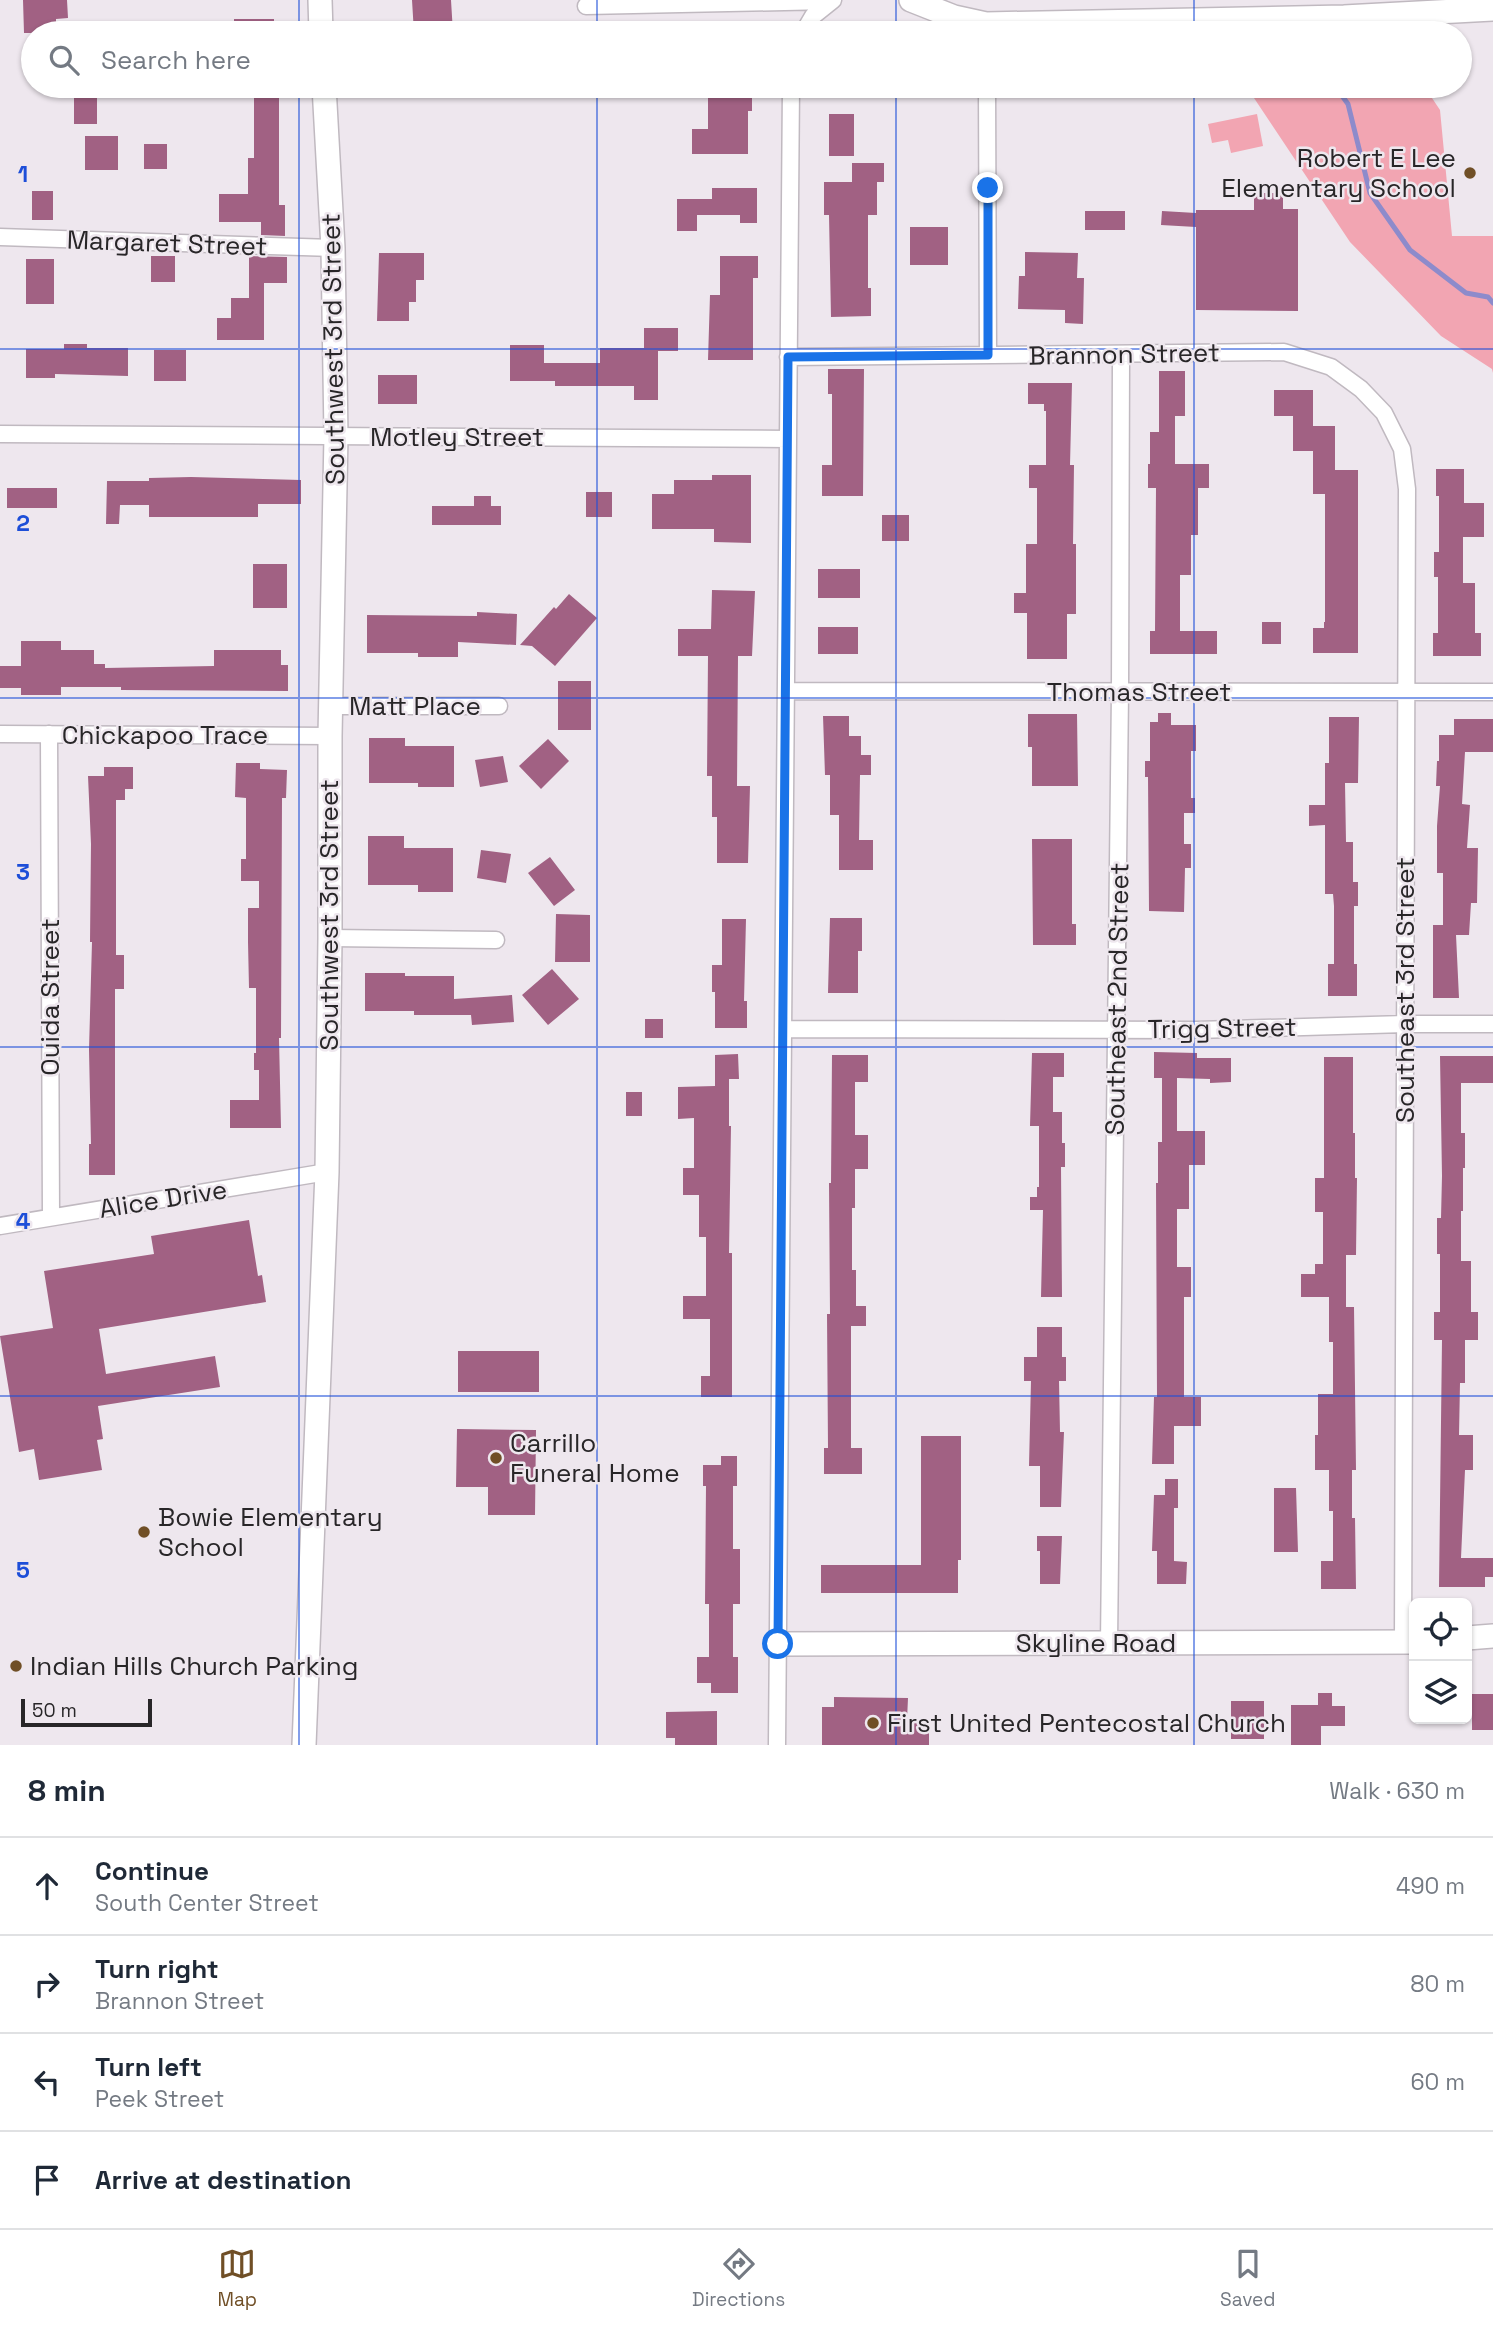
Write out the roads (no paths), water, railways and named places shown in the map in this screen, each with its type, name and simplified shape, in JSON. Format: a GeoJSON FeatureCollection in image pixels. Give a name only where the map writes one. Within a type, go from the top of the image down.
{"type":"FeatureCollection","features":[{"type":"Feature","properties":{"kind":"street"},"geometry":{"type":"LineString","coordinates":[[320,0],[321,21]]}},
{"type":"Feature","properties":{"kind":"street"},"geometry":{"type":"LineString","coordinates":[[911,0],[965,21]]}},
{"type":"Feature","properties":{"kind":"street"},"geometry":{"type":"LineString","coordinates":[[586,6],[832,1]]}},
{"type":"Feature","properties":{"kind":"street"},"geometry":{"type":"LineString","coordinates":[[810,21],[832,1]]}},
{"type":"Feature","properties":{"kind":"street"},"geometry":{"type":"LineString","coordinates":[[1225,21],[1344,17],[1463,5],[1493,9]]}},
{"type":"Feature","properties":{"kind":"street","name":"Southwest 3rd Street"},"geometry":{"type":"LineString","coordinates":[[304,1745],[327,1172],[330,938],[330,736],[336,436],[333,248],[325,98]]}},
{"type":"Feature","properties":{"kind":"street"},"geometry":{"type":"LineString","coordinates":[[777,1745],[791,98]]}},
{"type":"Feature","properties":{"kind":"street"},"geometry":{"type":"LineString","coordinates":[[987,98],[988,355]]}},
{"type":"Feature","properties":{"kind":"street","name":"Margaret Street"},"geometry":{"type":"LineString","coordinates":[[0,237],[333,248]]}},
{"type":"Feature","properties":{"kind":"street","name":"Brannon Street"},"geometry":{"type":"LineString","coordinates":[[788,357],[1284,352],[1331,367]]}},
{"type":"Feature","properties":{"kind":"street","name":"Southeast 2nd Street"},"geometry":{"type":"LineString","coordinates":[[1109,1643],[1117,1030],[1121,355]]}},
{"type":"Feature","properties":{"kind":"street","name":"Southeast 3rd Street"},"geometry":{"type":"LineString","coordinates":[[1331,367],[1362,389],[1384,413],[1402,449],[1407,489],[1405,1024],[1409,1642]]}},
{"type":"Feature","properties":{"kind":"street","name":"Motley Street"},"geometry":{"type":"LineString","coordinates":[[0,434],[788,439]]}},
{"type":"Feature","properties":{"kind":"street","name":"Thomas Street"},"geometry":{"type":"LineString","coordinates":[[786,691],[1493,692]]}},
{"type":"Feature","properties":{"kind":"street","name":"Matt Place"},"geometry":{"type":"LineString","coordinates":[[331,706],[499,706]]}},
{"type":"Feature","properties":{"kind":"street","name":"Chickapoo Trace"},"geometry":{"type":"LineString","coordinates":[[0,734],[330,736]]}},
{"type":"Feature","properties":{"kind":"street","name":"Ouida Street"},"geometry":{"type":"LineString","coordinates":[[49,734],[51,1217]]}},
{"type":"Feature","properties":{"kind":"street"},"geometry":{"type":"LineString","coordinates":[[330,938],[496,940]]}},
{"type":"Feature","properties":{"kind":"street","name":"Trigg Street"},"geometry":{"type":"LineString","coordinates":[[783,1029],[1117,1030],[1493,1024]]}},
{"type":"Feature","properties":{"kind":"street","name":"Alice Drive"},"geometry":{"type":"LineString","coordinates":[[0,1226],[327,1172]]}},
{"type":"Feature","properties":{"kind":"street"},"geometry":{"type":"LineString","coordinates":[[1472,1638],[1493,1636]]}},
{"type":"Feature","properties":{"kind":"street","name":"Skyline Road"},"geometry":{"type":"LineString","coordinates":[[778,1644],[1409,1642]]}},
{"type":"Feature","properties":{"kind":"waterway"},"geometry":{"type":"LineString","coordinates":[[1344,98],[1348,104],[1370,193],[1410,250],[1466,293],[1488,297],[1493,303]]}},
{"type":"Feature","properties":{"kind":"place","name":"Robert E Lee Elementary School"},"geometry":{"type":"Point","coordinates":[1470,173]}},
{"type":"Feature","properties":{"kind":"place","name":"Carrillo Funeral Home"},"geometry":{"type":"Point","coordinates":[496,1458]}},
{"type":"Feature","properties":{"kind":"place","name":"Bowie Elementary School"},"geometry":{"type":"Point","coordinates":[144,1532]}},
{"type":"Feature","properties":{"kind":"place","name":"Indian Hills Church Parking"},"geometry":{"type":"Point","coordinates":[16,1666]}},
{"type":"Feature","properties":{"kind":"place","name":"First United Pentecostal Church"},"geometry":{"type":"Point","coordinates":[873,1723]}}]}
